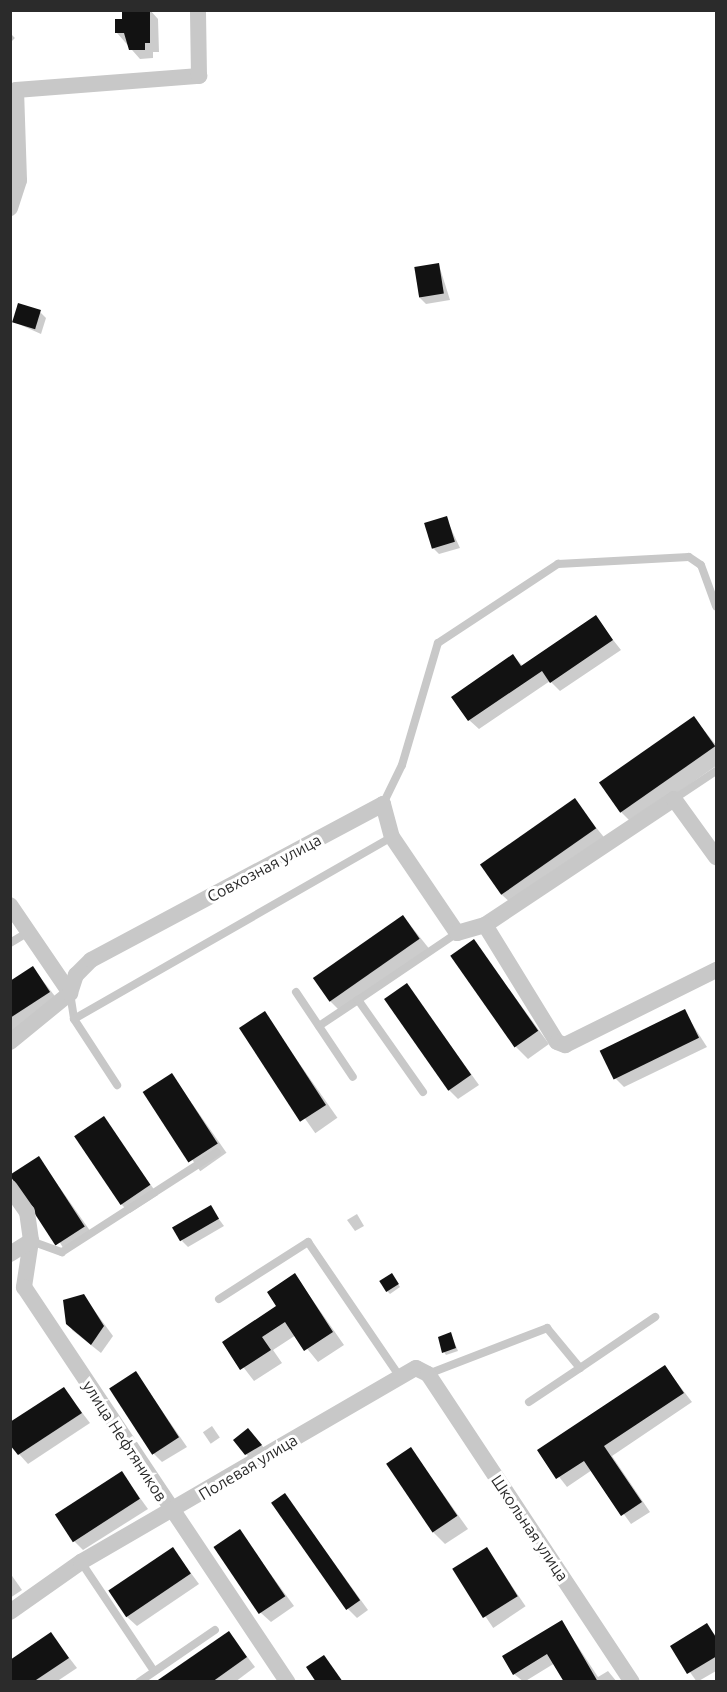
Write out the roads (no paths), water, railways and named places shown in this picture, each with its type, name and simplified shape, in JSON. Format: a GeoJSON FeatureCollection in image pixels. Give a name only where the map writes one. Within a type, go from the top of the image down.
{"type":"FeatureCollection","features":[{"type":"Feature","properties":{"kind":"street"},"geometry":{"type":"LineString","coordinates":[[10,208],[19,180],[13,90],[199,76],[198,10]]}},
{"type":"Feature","properties":{"kind":"street"},"geometry":{"type":"LineString","coordinates":[[383,804],[393,837],[457,933],[485,925],[674,799],[717,857]]}},
{"type":"Feature","properties":{"kind":"street","name":"Совхозная улица"},"geometry":{"type":"LineString","coordinates":[[10,1042],[70,993],[76,975],[92,960],[383,804]]}},
{"type":"Feature","properties":{"kind":"street"},"geometry":{"type":"LineString","coordinates":[[10,905],[25,934],[70,993]]}},
{"type":"Feature","properties":{"kind":"street"},"geometry":{"type":"LineString","coordinates":[[485,925],[557,1042],[565,1045],[717,970]]}},
{"type":"Feature","properties":{"kind":"street","name":"улица Нефтяников"},"geometry":{"type":"LineString","coordinates":[[10,1188],[27,1212],[31,1241],[24,1287],[287,1682]]}},
{"type":"Feature","properties":{"kind":"street"},"geometry":{"type":"LineString","coordinates":[[10,1254],[31,1241]]}},
{"type":"Feature","properties":{"kind":"street","name":"Полевая улица"},"geometry":{"type":"LineString","coordinates":[[10,1612],[81,1562],[172,1512],[400,1377],[416,1368],[428,1374]]}},
{"type":"Feature","properties":{"kind":"street","name":"Школьная улица"},"geometry":{"type":"LineString","coordinates":[[428,1374],[632,1682]]}},
{"type":"Feature","properties":{"kind":"lane"},"geometry":{"type":"LineString","coordinates":[[383,804],[402,765],[438,644],[558,564],[689,556],[702,565],[717,606]]}},
{"type":"Feature","properties":{"kind":"lane"},"geometry":{"type":"LineString","coordinates":[[674,799],[717,771]]}},
{"type":"Feature","properties":{"kind":"lane"},"geometry":{"type":"LineString","coordinates":[[74,1019],[393,837]]}},
{"type":"Feature","properties":{"kind":"lane"},"geometry":{"type":"LineString","coordinates":[[319,1026],[457,933]]}},
{"type":"Feature","properties":{"kind":"lane"},"geometry":{"type":"LineString","coordinates":[[10,943],[25,934]]}},
{"type":"Feature","properties":{"kind":"lane"},"geometry":{"type":"LineString","coordinates":[[297,992],[352,1077]]}},
{"type":"Feature","properties":{"kind":"lane"},"geometry":{"type":"LineString","coordinates":[[70,993],[74,1019],[117,1085]]}},
{"type":"Feature","properties":{"kind":"lane"},"geometry":{"type":"LineString","coordinates":[[358,1000],[423,1092]]}},
{"type":"Feature","properties":{"kind":"lane"},"geometry":{"type":"LineString","coordinates":[[31,1241],[62,1252],[217,1152]]}},
{"type":"Feature","properties":{"kind":"lane"},"geometry":{"type":"LineString","coordinates":[[219,1299],[308,1242],[400,1377]]}},
{"type":"Feature","properties":{"kind":"lane"},"geometry":{"type":"LineString","coordinates":[[529,1402],[656,1317]]}},
{"type":"Feature","properties":{"kind":"lane"},"geometry":{"type":"LineString","coordinates":[[428,1374],[547,1328],[580,1368]]}},
{"type":"Feature","properties":{"kind":"lane"},"geometry":{"type":"LineString","coordinates":[[81,1562],[154,1671]]}},
{"type":"Feature","properties":{"kind":"lane"},"geometry":{"type":"LineString","coordinates":[[139,1682],[215,1630]]}}]}
